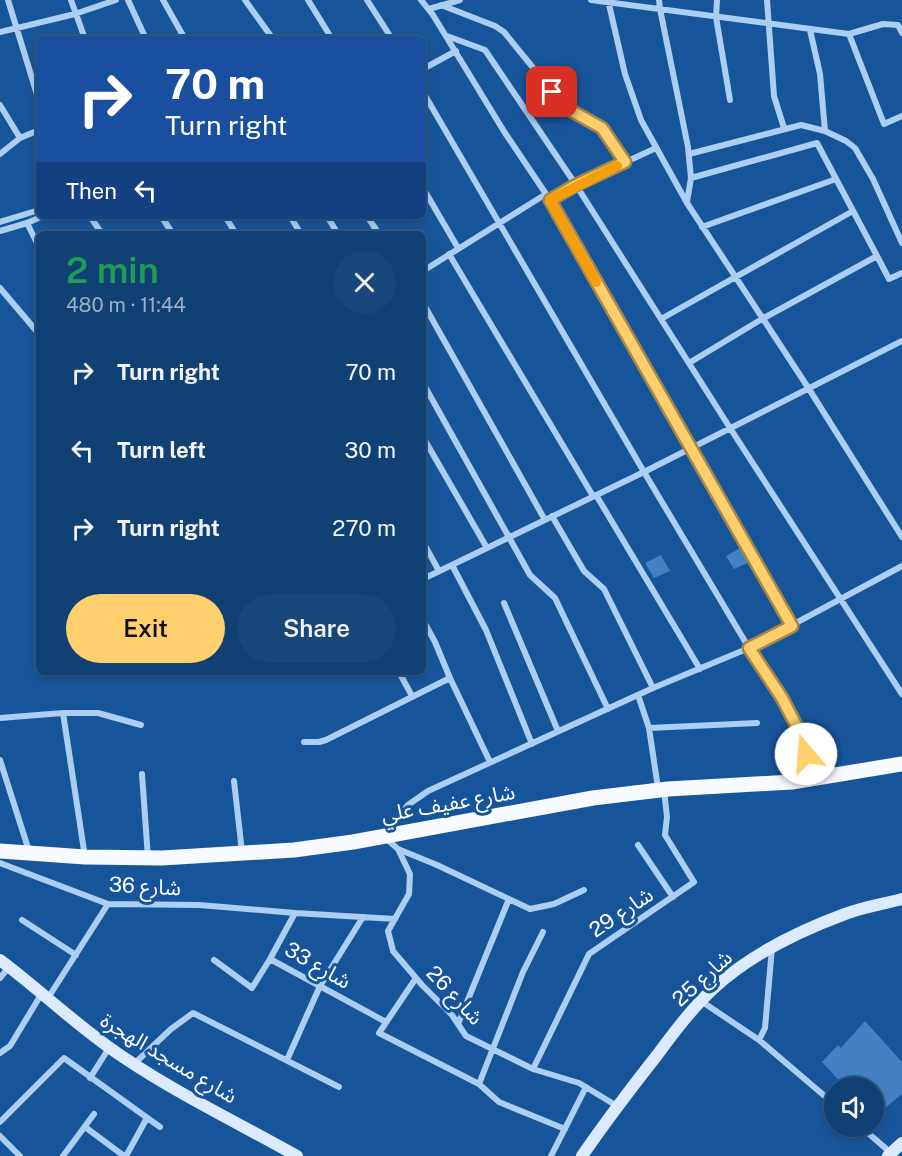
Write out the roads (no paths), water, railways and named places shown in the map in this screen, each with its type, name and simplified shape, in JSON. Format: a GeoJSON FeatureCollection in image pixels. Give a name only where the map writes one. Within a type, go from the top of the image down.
{"type":"FeatureCollection","features":[{"type":"Feature","properties":{"kind":"main road","name":"شارع عفيف علي"},"geometry":{"type":"LineString","coordinates":[[0,851],[85,857],[148,858],[294,850],[593,798],[661,790],[792,782],[902,764]]}},
{"type":"Feature","properties":{"kind":"street"},"geometry":{"type":"LineString","coordinates":[[8,0],[36,92]]}},
{"type":"Feature","properties":{"kind":"street"},"geometry":{"type":"LineString","coordinates":[[70,0],[84,36]]}},
{"type":"Feature","properties":{"kind":"street"},"geometry":{"type":"LineString","coordinates":[[0,32],[75,14],[116,0]]}},
{"type":"Feature","properties":{"kind":"street"},"geometry":{"type":"LineString","coordinates":[[128,0],[145,36]]}},
{"type":"Feature","properties":{"kind":"street"},"geometry":{"type":"LineString","coordinates":[[163,0],[182,36]]}},
{"type":"Feature","properties":{"kind":"street"},"geometry":{"type":"LineString","coordinates":[[245,0],[271,36]]}},
{"type":"Feature","properties":{"kind":"street"},"geometry":{"type":"LineString","coordinates":[[308,0],[330,36]]}},
{"type":"Feature","properties":{"kind":"street"},"geometry":{"type":"LineString","coordinates":[[367,0],[390,36]]}},
{"type":"Feature","properties":{"kind":"street"},"geometry":{"type":"LineString","coordinates":[[421,0],[447,36],[505,133],[548,197],[792,626]]}},
{"type":"Feature","properties":{"kind":"street"},"geometry":{"type":"LineString","coordinates":[[429,9],[460,0]]}},
{"type":"Feature","properties":{"kind":"street"},"geometry":{"type":"LineString","coordinates":[[591,0],[849,34],[883,24],[898,24],[902,33]]}},
{"type":"Feature","properties":{"kind":"street"},"geometry":{"type":"LineString","coordinates":[[659,0],[689,154],[691,178],[687,203]]}},
{"type":"Feature","properties":{"kind":"street"},"geometry":{"type":"LineString","coordinates":[[717,0],[716,17],[730,100]]}},
{"type":"Feature","properties":{"kind":"street"},"geometry":{"type":"LineString","coordinates":[[768,0],[774,96],[784,128]]}},
{"type":"Feature","properties":{"kind":"street"},"geometry":{"type":"LineString","coordinates":[[606,1],[636,108],[656,148],[687,203],[809,389],[902,537]]}},
{"type":"Feature","properties":{"kind":"street"},"geometry":{"type":"LineString","coordinates":[[441,5],[495,26],[504,32],[561,102],[579,116],[602,128],[625,162]]}},
{"type":"Feature","properties":{"kind":"street"},"geometry":{"type":"LineString","coordinates":[[810,30],[820,74],[825,131]]}},
{"type":"Feature","properties":{"kind":"street"},"geometry":{"type":"LineString","coordinates":[[849,34],[884,124],[902,116]]}},
{"type":"Feature","properties":{"kind":"street"},"geometry":{"type":"LineString","coordinates":[[447,36],[485,50],[576,185],[902,694]]}},
{"type":"Feature","properties":{"kind":"street"},"geometry":{"type":"LineString","coordinates":[[426,67],[456,51]]}},
{"type":"Feature","properties":{"kind":"street"},"geometry":{"type":"LineString","coordinates":[[426,97],[644,472],[749,648],[782,698],[797,727],[812,779]]}},
{"type":"Feature","properties":{"kind":"street"},"geometry":{"type":"LineString","coordinates":[[0,105],[20,138]]}},
{"type":"Feature","properties":{"kind":"street"},"geometry":{"type":"LineString","coordinates":[[689,154],[801,125],[825,131],[855,148],[873,179],[902,243]]}},
{"type":"Feature","properties":{"kind":"street"},"geometry":{"type":"LineString","coordinates":[[0,154],[20,138],[36,130]]}},
{"type":"Feature","properties":{"kind":"street"},"geometry":{"type":"LineString","coordinates":[[691,178],[817,143],[889,279],[902,273]]}},
{"type":"Feature","properties":{"kind":"street"},"geometry":{"type":"LineString","coordinates":[[426,269],[458,248],[548,197],[656,148]]}},
{"type":"Feature","properties":{"kind":"street"},"geometry":{"type":"LineString","coordinates":[[702,226],[836,179]]}},
{"type":"Feature","properties":{"kind":"street"},"geometry":{"type":"LineString","coordinates":[[426,193],[458,248]]}},
{"type":"Feature","properties":{"kind":"street"},"geometry":{"type":"LineString","coordinates":[[0,222],[36,211]]}},
{"type":"Feature","properties":{"kind":"street"},"geometry":{"type":"LineString","coordinates":[[661,319],[853,211]]}},
{"type":"Feature","properties":{"kind":"street"},"geometry":{"type":"LineString","coordinates":[[0,231],[37,219]]}},
{"type":"Feature","properties":{"kind":"street"},"geometry":{"type":"LineString","coordinates":[[27,224],[36,241]]}},
{"type":"Feature","properties":{"kind":"street"},"geometry":{"type":"LineString","coordinates":[[449,254],[700,669]]}},
{"type":"Feature","properties":{"kind":"street"},"geometry":{"type":"LineString","coordinates":[[689,363],[762,319],[877,256]]}},
{"type":"Feature","properties":{"kind":"street"},"geometry":{"type":"LineString","coordinates":[[0,288],[36,330]]}},
{"type":"Feature","properties":{"kind":"street"},"geometry":{"type":"LineString","coordinates":[[426,308],[545,520]]}},
{"type":"Feature","properties":{"kind":"street"},"geometry":{"type":"LineString","coordinates":[[426,578],[644,472],[902,341]]}},
{"type":"Feature","properties":{"kind":"street"},"geometry":{"type":"LineString","coordinates":[[426,388],[530,575],[555,598],[608,709]]}},
{"type":"Feature","properties":{"kind":"street"},"geometry":{"type":"LineString","coordinates":[[426,442],[487,548]]}},
{"type":"Feature","properties":{"kind":"street"},"geometry":{"type":"LineString","coordinates":[[552,516],[584,571],[604,589],[653,688]]}},
{"type":"Feature","properties":{"kind":"street"},"geometry":{"type":"LineString","coordinates":[[426,547],[439,571]]}},
{"type":"Feature","properties":{"kind":"street"},"geometry":{"type":"LineString","coordinates":[[452,565],[486,630],[531,744]]}},
{"type":"Feature","properties":{"kind":"street"},"geometry":{"type":"LineString","coordinates":[[383,836],[408,805],[422,796],[490,762],[653,688],[749,648],[902,566]]}},
{"type":"Feature","properties":{"kind":"street"},"geometry":{"type":"LineString","coordinates":[[504,603],[558,732]]}},
{"type":"Feature","properties":{"kind":"street"},"geometry":{"type":"LineString","coordinates":[[426,626],[490,762]]}},
{"type":"Feature","properties":{"kind":"street"},"geometry":{"type":"LineString","coordinates":[[401,675],[412,696]]}},
{"type":"Feature","properties":{"kind":"street"},"geometry":{"type":"LineString","coordinates":[[303,742],[327,740],[450,678]]}},
{"type":"Feature","properties":{"kind":"street"},"geometry":{"type":"LineString","coordinates":[[639,695],[649,728],[661,790]]}},
{"type":"Feature","properties":{"kind":"street"},"geometry":{"type":"LineString","coordinates":[[63,713],[85,857]]}},
{"type":"Feature","properties":{"kind":"street"},"geometry":{"type":"LineString","coordinates":[[0,718],[98,713],[141,725]]}},
{"type":"Feature","properties":{"kind":"street"},"geometry":{"type":"LineString","coordinates":[[649,728],[757,723]]}},
{"type":"Feature","properties":{"kind":"street"},"geometry":{"type":"LineString","coordinates":[[0,760],[30,853]]}},
{"type":"Feature","properties":{"kind":"street"},"geometry":{"type":"LineString","coordinates":[[142,774],[148,858]]}},
{"type":"Feature","properties":{"kind":"street"},"geometry":{"type":"LineString","coordinates":[[234,781],[243,854]]}},
{"type":"Feature","properties":{"kind":"street","name":"شارع 29"},"geometry":{"type":"LineString","coordinates":[[534,1069],[589,954],[694,882],[665,835],[668,818],[661,790]]}},
{"type":"Feature","properties":{"kind":"street","name":"شارع 26"},"geometry":{"type":"LineString","coordinates":[[383,836],[398,849],[410,874],[409,894],[388,931],[393,951],[466,1036],[534,1069],[579,1083],[617,1106]]}},
{"type":"Feature","properties":{"kind":"street"},"geometry":{"type":"LineString","coordinates":[[638,845],[673,897]]}},
{"type":"Feature","properties":{"kind":"street"},"geometry":{"type":"LineString","coordinates":[[398,849],[530,909],[554,904],[584,890]]}},
{"type":"Feature","properties":{"kind":"street","name":"شارع 36"},"geometry":{"type":"LineString","coordinates":[[0,863],[108,904],[199,905],[296,913]]}},
{"type":"Feature","properties":{"kind":"street"},"geometry":{"type":"LineString","coordinates":[[458,1024],[509,899]]}},
{"type":"Feature","properties":{"kind":"street","name":"شارع 25"},"geometry":{"type":"LineString","coordinates":[[582,1156],[617,1106],[681,1024],[713,988],[738,968],[771,948],[846,914],[902,899]]}},
{"type":"Feature","properties":{"kind":"street"},"geometry":{"type":"LineString","coordinates":[[0,1053],[9,1046],[108,904]]}},
{"type":"Feature","properties":{"kind":"street","name":"شارع 33"},"geometry":{"type":"LineString","coordinates":[[386,1022],[270,959],[296,913],[395,919]]}},
{"type":"Feature","properties":{"kind":"street"},"geometry":{"type":"LineString","coordinates":[[287,1060],[320,986],[363,917]]}},
{"type":"Feature","properties":{"kind":"street"},"geometry":{"type":"LineString","coordinates":[[22,920],[75,954]]}},
{"type":"Feature","properties":{"kind":"street"},"geometry":{"type":"LineString","coordinates":[[478,1084],[523,972],[543,932]]}},
{"type":"Feature","properties":{"kind":"street"},"geometry":{"type":"LineString","coordinates":[[759,1040],[765,1028],[771,948]]}},
{"type":"Feature","properties":{"kind":"street"},"geometry":{"type":"LineString","coordinates":[[214,960],[252,988],[270,959]]}},
{"type":"Feature","properties":{"kind":"street"},"geometry":{"type":"LineString","coordinates":[[0,978],[5,964]]}},
{"type":"Feature","properties":{"kind":"street","name":"شارع مسجد الهجرة"},"geometry":{"type":"LineString","coordinates":[[5,964],[109,1048],[297,1156]]}},
{"type":"Feature","properties":{"kind":"street"},"geometry":{"type":"LineString","coordinates":[[416,978],[379,1033],[478,1084],[500,1102],[565,1129]]}},
{"type":"Feature","properties":{"kind":"street"},"geometry":{"type":"LineString","coordinates":[[701,1001],[759,1040],[824,1095]]}},
{"type":"Feature","properties":{"kind":"street"},"geometry":{"type":"LineString","coordinates":[[134,1064],[171,1029],[193,1013],[339,1087]]}},
{"type":"Feature","properties":{"kind":"street"},"geometry":{"type":"LineString","coordinates":[[90,1078],[109,1048]]}},
{"type":"Feature","properties":{"kind":"street"},"geometry":{"type":"LineString","coordinates":[[0,1122],[64,1058],[160,1127]]}},
{"type":"Feature","properties":{"kind":"street"},"geometry":{"type":"LineString","coordinates":[[550,1156],[586,1087]]}},
{"type":"Feature","properties":{"kind":"street"},"geometry":{"type":"LineString","coordinates":[[63,1156],[94,1114]]}},
{"type":"Feature","properties":{"kind":"street"},"geometry":{"type":"LineString","coordinates":[[85,1127],[125,1156],[147,1118]]}},
{"type":"Feature","properties":{"kind":"street"},"geometry":{"type":"LineString","coordinates":[[0,1136],[20,1156]]}},
{"type":"Feature","properties":{"kind":"street"},"geometry":{"type":"LineString","coordinates":[[872,1137],[890,1154],[902,1143]]}}]}
